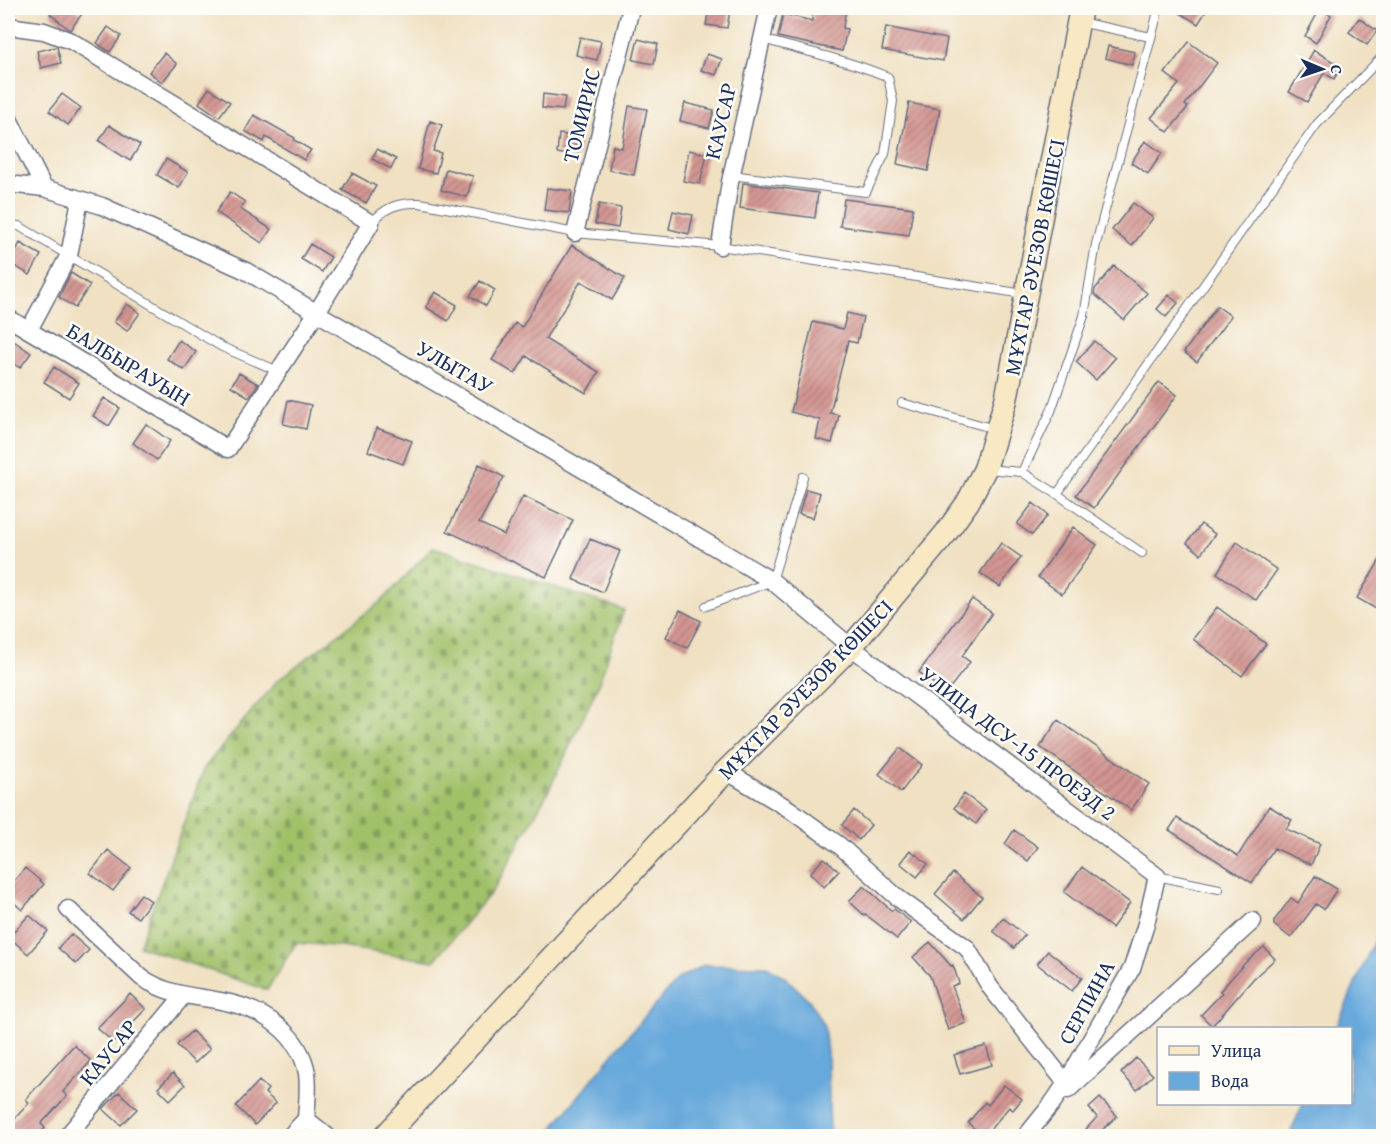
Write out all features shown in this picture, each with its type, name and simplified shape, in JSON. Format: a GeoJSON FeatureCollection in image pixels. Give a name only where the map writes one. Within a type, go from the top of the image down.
{"type":"FeatureCollection","features":[{"type":"Feature","properties":{"kind":"main road","name":"МҰХТАР ӘУЕЗОВ КӨШЕСІ"},"geometry":{"type":"LineString","coordinates":[[385,1137],[726,771],[851,647],[946,533],[968,502],[985,469],[998,430],[1014,366],[1080,15]]}},
{"type":"Feature","properties":{"kind":"street","name":"ТОМИРИС"},"geometry":{"type":"LineString","coordinates":[[575,233],[631,8]]}},
{"type":"Feature","properties":{"kind":"street","name":"КАУСАР"},"geometry":{"type":"LineString","coordinates":[[720,246],[731,175],[770,8]]}},
{"type":"Feature","properties":{"kind":"street"},"geometry":{"type":"LineString","coordinates":[[8,26],[44,31],[71,41],[371,223],[278,371]]}},
{"type":"Feature","properties":{"kind":"street"},"geometry":{"type":"LineString","coordinates":[[8,117],[44,188]]}},
{"type":"Feature","properties":{"kind":"street","name":"УЛЫТАУ"},"geometry":{"type":"LineString","coordinates":[[8,184],[44,188],[102,206],[246,271],[771,581],[851,647]]}},
{"type":"Feature","properties":{"kind":"street"},"geometry":{"type":"LineString","coordinates":[[29,330],[69,255],[80,200]]}},
{"type":"Feature","properties":{"kind":"street","name":"БАЛБЫРАУЫН"},"geometry":{"type":"LineString","coordinates":[[8,318],[228,449],[278,371]]}},
{"type":"Feature","properties":{"kind":"street","name":"УЛИЦА ДСУ-15 ПРОЕЗД 2"},"geometry":{"type":"LineString","coordinates":[[851,647],[1157,876]]}},
{"type":"Feature","properties":{"kind":"street"},"geometry":{"type":"LineString","coordinates":[[726,771],[789,809],[840,845],[898,898],[968,948],[990,987],[1066,1083]]}},
{"type":"Feature","properties":{"kind":"street","name":"СЕРПИНА"},"geometry":{"type":"LineString","coordinates":[[1026,1137],[1052,1105],[1066,1083],[1132,968],[1146,924],[1157,876]]}},
{"type":"Feature","properties":{"kind":"street"},"geometry":{"type":"LineString","coordinates":[[68,909],[142,978],[156,987],[183,996],[229,1002],[262,1014],[278,1025],[292,1040],[307,1072],[306,1119],[290,1137]]}},
{"type":"Feature","properties":{"kind":"street"},"geometry":{"type":"LineString","coordinates":[[1052,1105],[1253,921]]}},
{"type":"Feature","properties":{"kind":"street","name":"КАУСАР"},"geometry":{"type":"LineString","coordinates":[[68,1137],[183,996]]}},
{"type":"Feature","properties":{"kind":"street"},"geometry":{"type":"LineString","coordinates":[[306,1119],[327,1137]]}},
{"type":"Feature","properties":{"kind":"lane"},"geometry":{"type":"LineString","coordinates":[[1022,472],[1051,411],[1084,316],[1096,244],[1159,8]]}},
{"type":"Feature","properties":{"kind":"lane"},"geometry":{"type":"LineString","coordinates":[[1080,15],[1151,37]]}},
{"type":"Feature","properties":{"kind":"lane"},"geometry":{"type":"LineString","coordinates":[[731,175],[866,192],[885,154],[893,102],[888,77],[860,65],[818,56],[762,39]]}},
{"type":"Feature","properties":{"kind":"lane"},"geometry":{"type":"LineString","coordinates":[[1057,494],[1317,124],[1380,58],[1383,58]]}},
{"type":"Feature","properties":{"kind":"lane"},"geometry":{"type":"LineString","coordinates":[[371,223],[392,205],[406,202],[420,203],[575,233],[720,246],[1027,294]]}},
{"type":"Feature","properties":{"kind":"lane"},"geometry":{"type":"LineString","coordinates":[[8,225],[19,226],[222,347],[278,371]]}},
{"type":"Feature","properties":{"kind":"lane"},"geometry":{"type":"LineString","coordinates":[[903,403],[998,430]]}},
{"type":"Feature","properties":{"kind":"lane"},"geometry":{"type":"LineString","coordinates":[[985,469],[1022,472],[1142,553]]}},
{"type":"Feature","properties":{"kind":"lane"},"geometry":{"type":"LineString","coordinates":[[706,606],[771,581],[803,477]]}},
{"type":"Feature","properties":{"kind":"lane"},"geometry":{"type":"LineString","coordinates":[[1157,876],[1219,889]]}},
{"type":"Feature","properties":{"kind":"green space"},"geometry":{"type":"Polygon","coordinates":[[[433,547],[624,610],[597,688],[549,790],[494,889],[434,961],[334,946],[296,943],[267,990],[139,946],[204,768],[277,681],[383,600],[433,547]]]}},
{"type":"Feature","properties":{"kind":"water"},"geometry":{"type":"Polygon","coordinates":[[[1383,920],[1383,1136],[1289,1136],[1303,1105],[1352,1105],[1352,1027],[1336,1027],[1383,920]]]}},
{"type":"Feature","properties":{"kind":"water"},"geometry":{"type":"Polygon","coordinates":[[[704,965],[767,966],[786,978],[809,1000],[824,1026],[828,1060],[830,1136],[546,1136],[626,1038],[678,979],[704,965]]]}},
{"type":"Feature","properties":{"kind":"building"},"geometry":{"type":"Polygon","coordinates":[[[55,8],[74,8],[82,14],[70,30],[50,14],[55,8]]]}},
{"type":"Feature","properties":{"kind":"building"},"geometry":{"type":"Polygon","coordinates":[[[709,8],[730,10],[727,28],[706,25],[709,8]]]}},
{"type":"Feature","properties":{"kind":"building"},"geometry":{"type":"Polygon","coordinates":[[[813,8],[846,8],[843,28],[847,29],[842,51],[778,37],[783,14],[812,21],[813,8]]]}},
{"type":"Feature","properties":{"kind":"building"},"geometry":{"type":"Polygon","coordinates":[[[1172,8],[1208,8],[1198,24],[1172,8]]]}},
{"type":"Feature","properties":{"kind":"building"},"geometry":{"type":"Polygon","coordinates":[[[1320,9],[1331,15],[1316,43],[1305,36],[1320,9]]]}},
{"type":"Feature","properties":{"kind":"building"},"geometry":{"type":"Polygon","coordinates":[[[1359,18],[1377,31],[1367,45],[1349,32],[1359,18]]]}},
{"type":"Feature","properties":{"kind":"building"},"geometry":{"type":"Polygon","coordinates":[[[108,27],[121,36],[110,52],[97,43],[108,27]]]}},
{"type":"Feature","properties":{"kind":"building"},"geometry":{"type":"Polygon","coordinates":[[[886,27],[947,39],[943,61],[882,50],[886,27]]]}},
{"type":"Feature","properties":{"kind":"building"},"geometry":{"type":"Polygon","coordinates":[[[580,37],[601,41],[597,60],[576,55],[580,37]]]}},
{"type":"Feature","properties":{"kind":"building"},"geometry":{"type":"Polygon","coordinates":[[[638,39],[658,44],[654,64],[633,60],[638,39]]]}},
{"type":"Feature","properties":{"kind":"building"},"geometry":{"type":"Polygon","coordinates":[[[1189,42],[1217,63],[1185,105],[1188,107],[1168,132],[1151,118],[1179,84],[1165,73],[1189,42]]]}},
{"type":"Feature","properties":{"kind":"building"},"geometry":{"type":"Polygon","coordinates":[[[1108,46],[1135,52],[1132,65],[1105,58],[1108,46]]]}},
{"type":"Feature","properties":{"kind":"building"},"geometry":{"type":"Polygon","coordinates":[[[57,47],[61,63],[41,68],[37,51],[57,47]]]}},
{"type":"Feature","properties":{"kind":"building"},"geometry":{"type":"Polygon","coordinates":[[[1314,50],[1341,67],[1334,79],[1324,73],[1307,102],[1289,92],[1314,50]]]}},
{"type":"Feature","properties":{"kind":"building"},"geometry":{"type":"Polygon","coordinates":[[[164,53],[177,64],[162,82],[149,72],[164,53]]]}},
{"type":"Feature","properties":{"kind":"building"},"geometry":{"type":"Polygon","coordinates":[[[707,54],[722,59],[716,75],[701,70],[707,54]]]}},
{"type":"Feature","properties":{"kind":"building"},"geometry":{"type":"Polygon","coordinates":[[[209,88],[230,102],[219,117],[199,103],[209,88]]]}},
{"type":"Feature","properties":{"kind":"building"},"geometry":{"type":"Polygon","coordinates":[[[62,94],[81,108],[68,125],[49,111],[62,94]]]}},
{"type":"Feature","properties":{"kind":"building"},"geometry":{"type":"Polygon","coordinates":[[[543,94],[565,97],[563,110],[542,108],[543,94]]]}},
{"type":"Feature","properties":{"kind":"building"},"geometry":{"type":"Polygon","coordinates":[[[685,103],[714,110],[709,128],[680,121],[685,103]]]}},
{"type":"Feature","properties":{"kind":"building"},"geometry":{"type":"Polygon","coordinates":[[[909,103],[940,109],[928,171],[897,164],[909,103]]]}},
{"type":"Feature","properties":{"kind":"building"},"geometry":{"type":"Polygon","coordinates":[[[629,106],[647,109],[634,175],[609,170],[613,146],[622,148],[629,106]]]}},
{"type":"Feature","properties":{"kind":"building"},"geometry":{"type":"Polygon","coordinates":[[[254,115],[295,138],[294,140],[311,150],[304,160],[266,137],[264,142],[245,131],[254,115]]]}},
{"type":"Feature","properties":{"kind":"building"},"geometry":{"type":"Polygon","coordinates":[[[430,121],[442,125],[433,151],[441,153],[436,173],[418,169],[430,121]]]}},
{"type":"Feature","properties":{"kind":"building"},"geometry":{"type":"Polygon","coordinates":[[[109,125],[140,145],[130,161],[99,141],[109,125]]]}},
{"type":"Feature","properties":{"kind":"building"},"geometry":{"type":"Polygon","coordinates":[[[559,134],[580,137],[578,156],[557,153],[559,134]]]}},
{"type":"Feature","properties":{"kind":"building"},"geometry":{"type":"Polygon","coordinates":[[[1145,141],[1162,153],[1148,174],[1131,163],[1145,141]]]}},
{"type":"Feature","properties":{"kind":"building"},"geometry":{"type":"Polygon","coordinates":[[[377,149],[396,159],[391,169],[372,159],[377,149]]]}},
{"type":"Feature","properties":{"kind":"building"},"geometry":{"type":"Polygon","coordinates":[[[689,150],[707,154],[700,184],[683,181],[689,150]]]}},
{"type":"Feature","properties":{"kind":"building"},"geometry":{"type":"Polygon","coordinates":[[[166,159],[188,172],[179,188],[157,175],[166,159]]]}},
{"type":"Feature","properties":{"kind":"building"},"geometry":{"type":"Polygon","coordinates":[[[446,169],[473,176],[467,197],[441,190],[446,169]]]}},
{"type":"Feature","properties":{"kind":"building"},"geometry":{"type":"Polygon","coordinates":[[[352,173],[376,186],[366,203],[342,190],[352,173]]]}},
{"type":"Feature","properties":{"kind":"building"},"geometry":{"type":"Polygon","coordinates":[[[743,183],[818,193],[815,218],[740,208],[743,183]]]}},
{"type":"Feature","properties":{"kind":"building"},"geometry":{"type":"Polygon","coordinates":[[[547,188],[572,191],[569,213],[544,210],[547,188]]]}},
{"type":"Feature","properties":{"kind":"building"},"geometry":{"type":"Polygon","coordinates":[[[230,192],[245,202],[240,209],[271,229],[262,243],[216,212],[230,192]]]}},
{"type":"Feature","properties":{"kind":"building"},"geometry":{"type":"Polygon","coordinates":[[[844,199],[913,208],[909,235],[840,226],[844,199]]]}},
{"type":"Feature","properties":{"kind":"building"},"geometry":{"type":"Polygon","coordinates":[[[1133,203],[1153,218],[1132,246],[1112,230],[1133,203]]]}},
{"type":"Feature","properties":{"kind":"building"},"geometry":{"type":"Polygon","coordinates":[[[599,204],[621,208],[618,228],[595,224],[599,204]]]}},
{"type":"Feature","properties":{"kind":"building"},"geometry":{"type":"Polygon","coordinates":[[[673,211],[693,215],[689,234],[669,229],[673,211]]]}},
{"type":"Feature","properties":{"kind":"building"},"geometry":{"type":"Polygon","coordinates":[[[20,243],[41,255],[30,275],[9,263],[20,243]]]}},
{"type":"Feature","properties":{"kind":"building"},"geometry":{"type":"Polygon","coordinates":[[[310,244],[331,257],[322,272],[301,259],[310,244]]]}},
{"type":"Feature","properties":{"kind":"building"},"geometry":{"type":"Polygon","coordinates":[[[572,245],[625,278],[612,300],[581,281],[545,339],[599,372],[586,393],[526,356],[515,374],[492,360],[515,323],[522,327],[572,245]]]}},
{"type":"Feature","properties":{"kind":"building"},"geometry":{"type":"Polygon","coordinates":[[[1114,266],[1147,293],[1124,320],[1094,294],[1095,289],[1114,266]]]}},
{"type":"Feature","properties":{"kind":"building"},"geometry":{"type":"Polygon","coordinates":[[[71,273],[90,285],[75,308],[59,297],[71,273]]]}},
{"type":"Feature","properties":{"kind":"building"},"geometry":{"type":"Polygon","coordinates":[[[480,281],[495,290],[486,306],[470,296],[480,281]]]}},
{"type":"Feature","properties":{"kind":"building"},"geometry":{"type":"Polygon","coordinates":[[[435,292],[457,305],[448,321],[426,307],[435,292]]]}},
{"type":"Feature","properties":{"kind":"building"},"geometry":{"type":"Polygon","coordinates":[[[1169,295],[1178,303],[1166,317],[1157,309],[1169,295]]]}},
{"type":"Feature","properties":{"kind":"building"},"geometry":{"type":"Polygon","coordinates":[[[127,304],[140,313],[127,331],[114,322],[127,304]]]}},
{"type":"Feature","properties":{"kind":"building"},"geometry":{"type":"Polygon","coordinates":[[[1217,306],[1231,316],[1197,362],[1184,352],[1217,306]]]}},
{"type":"Feature","properties":{"kind":"building"},"geometry":{"type":"Polygon","coordinates":[[[847,313],[863,317],[857,343],[848,341],[830,413],[839,415],[832,443],[816,439],[820,420],[791,412],[813,322],[843,329],[847,313]]]}},
{"type":"Feature","properties":{"kind":"building"},"geometry":{"type":"Polygon","coordinates":[[[8,337],[31,353],[20,368],[8,360],[8,337]]]}},
{"type":"Feature","properties":{"kind":"building"},"geometry":{"type":"Polygon","coordinates":[[[179,340],[196,352],[184,370],[167,359],[179,340]]]}},
{"type":"Feature","properties":{"kind":"building"},"geometry":{"type":"Polygon","coordinates":[[[1094,341],[1115,358],[1096,380],[1076,362],[1094,341]]]}},
{"type":"Feature","properties":{"kind":"building"},"geometry":{"type":"Polygon","coordinates":[[[54,367],[79,383],[69,398],[44,382],[54,367]]]}},
{"type":"Feature","properties":{"kind":"building"},"geometry":{"type":"Polygon","coordinates":[[[239,373],[258,384],[249,397],[231,386],[239,373]]]}},
{"type":"Feature","properties":{"kind":"building"},"geometry":{"type":"Polygon","coordinates":[[[1159,382],[1177,395],[1094,508],[1076,495],[1159,382]]]}},
{"type":"Feature","properties":{"kind":"building"},"geometry":{"type":"Polygon","coordinates":[[[104,398],[120,408],[109,426],[93,416],[104,398]]]}},
{"type":"Feature","properties":{"kind":"building"},"geometry":{"type":"Polygon","coordinates":[[[288,400],[311,405],[306,429],[283,424],[288,400]]]}},
{"type":"Feature","properties":{"kind":"building"},"geometry":{"type":"Polygon","coordinates":[[[146,424],[170,441],[157,460],[133,443],[146,424]]]}},
{"type":"Feature","properties":{"kind":"building"},"geometry":{"type":"Polygon","coordinates":[[[377,428],[412,441],[403,464],[368,451],[377,428]]]}},
{"type":"Feature","properties":{"kind":"building"},"geometry":{"type":"Polygon","coordinates":[[[479,464],[504,477],[479,523],[504,535],[523,496],[573,520],[546,577],[447,531],[479,464]]]}},
{"type":"Feature","properties":{"kind":"building"},"geometry":{"type":"Polygon","coordinates":[[[806,489],[820,493],[813,518],[799,514],[806,489]]]}},
{"type":"Feature","properties":{"kind":"building"},"geometry":{"type":"Polygon","coordinates":[[[1033,503],[1048,515],[1032,535],[1017,524],[1033,503]]]}},
{"type":"Feature","properties":{"kind":"building"},"geometry":{"type":"Polygon","coordinates":[[[1201,524],[1215,534],[1201,554],[1187,543],[1201,524]]]}},
{"type":"Feature","properties":{"kind":"building"},"geometry":{"type":"Polygon","coordinates":[[[1073,527],[1097,545],[1062,594],[1038,577],[1073,527]]]}},
{"type":"Feature","properties":{"kind":"building"},"geometry":{"type":"Polygon","coordinates":[[[590,539],[620,551],[603,592],[573,579],[590,539]]]}},
{"type":"Feature","properties":{"kind":"building"},"geometry":{"type":"Polygon","coordinates":[[[1237,542],[1277,570],[1256,600],[1217,573],[1237,542]]]}},
{"type":"Feature","properties":{"kind":"building"},"geometry":{"type":"Polygon","coordinates":[[[1001,543],[1021,557],[1000,587],[980,573],[1001,543]]]}},
{"type":"Feature","properties":{"kind":"building"},"geometry":{"type":"Polygon","coordinates":[[[1383,555],[1383,613],[1357,598],[1383,555]]]}},
{"type":"Feature","properties":{"kind":"building"},"geometry":{"type":"Polygon","coordinates":[[[972,599],[992,613],[962,656],[970,662],[946,693],[919,672],[972,599]]]}},
{"type":"Feature","properties":{"kind":"building"},"geometry":{"type":"Polygon","coordinates":[[[1217,607],[1266,644],[1242,676],[1193,639],[1217,607]]]}},
{"type":"Feature","properties":{"kind":"building"},"geometry":{"type":"Polygon","coordinates":[[[680,610],[701,621],[687,648],[666,637],[680,610]]]}},
{"type":"Feature","properties":{"kind":"building"},"geometry":{"type":"Polygon","coordinates":[[[1058,720],[1149,784],[1131,810],[1040,747],[1058,720]]]}},
{"type":"Feature","properties":{"kind":"building"},"geometry":{"type":"Polygon","coordinates":[[[900,748],[922,765],[901,792],[879,774],[900,748]]]}},
{"type":"Feature","properties":{"kind":"building"},"geometry":{"type":"Polygon","coordinates":[[[964,794],[986,810],[976,824],[954,808],[964,794]]]}},
{"type":"Feature","properties":{"kind":"building"},"geometry":{"type":"Polygon","coordinates":[[[1269,806],[1292,820],[1286,829],[1320,844],[1311,865],[1274,848],[1252,883],[1169,830],[1177,818],[1238,856],[1269,806]]]}},
{"type":"Feature","properties":{"kind":"building"},"geometry":{"type":"Polygon","coordinates":[[[854,810],[871,825],[859,840],[842,825],[854,810]]]}},
{"type":"Feature","properties":{"kind":"building"},"geometry":{"type":"Polygon","coordinates":[[[1014,830],[1038,847],[1028,861],[1005,844],[1014,830]]]}},
{"type":"Feature","properties":{"kind":"building"},"geometry":{"type":"Polygon","coordinates":[[[108,850],[131,868],[113,891],[90,873],[108,850]]]}},
{"type":"Feature","properties":{"kind":"building"},"geometry":{"type":"Polygon","coordinates":[[[910,850],[928,864],[917,877],[900,863],[910,850]]]}},
{"type":"Feature","properties":{"kind":"building"},"geometry":{"type":"Polygon","coordinates":[[[824,858],[839,871],[824,887],[810,873],[824,858]]]}},
{"type":"Feature","properties":{"kind":"building"},"geometry":{"type":"Polygon","coordinates":[[[1082,867],[1130,903],[1112,928],[1064,892],[1082,867]]]}},
{"type":"Feature","properties":{"kind":"building"},"geometry":{"type":"Polygon","coordinates":[[[25,868],[44,884],[22,910],[8,897],[8,888],[25,868]]]}},
{"type":"Feature","properties":{"kind":"building"},"geometry":{"type":"Polygon","coordinates":[[[953,873],[982,897],[964,919],[935,894],[953,873]]]}},
{"type":"Feature","properties":{"kind":"building"},"geometry":{"type":"Polygon","coordinates":[[[1315,876],[1337,889],[1324,909],[1316,904],[1291,938],[1274,925],[1274,921],[1291,898],[1298,903],[1315,876]]]}},
{"type":"Feature","properties":{"kind":"building"},"geometry":{"type":"Polygon","coordinates":[[[864,886],[892,911],[894,909],[911,922],[897,939],[849,901],[864,886]]]}},
{"type":"Feature","properties":{"kind":"building"},"geometry":{"type":"Polygon","coordinates":[[[141,894],[151,901],[138,918],[128,911],[141,894]]]}},
{"type":"Feature","properties":{"kind":"building"},"geometry":{"type":"Polygon","coordinates":[[[29,915],[48,931],[28,954],[9,937],[29,915]]]}},
{"type":"Feature","properties":{"kind":"building"},"geometry":{"type":"Polygon","coordinates":[[[1003,918],[1025,935],[1014,948],[993,931],[1003,918]]]}},
{"type":"Feature","properties":{"kind":"building"},"geometry":{"type":"Polygon","coordinates":[[[71,934],[89,950],[76,964],[58,948],[71,934]]]}},
{"type":"Feature","properties":{"kind":"building"},"geometry":{"type":"Polygon","coordinates":[[[930,942],[951,966],[953,965],[959,983],[952,986],[966,1023],[948,1030],[930,976],[913,957],[930,942]]]}},
{"type":"Feature","properties":{"kind":"building"},"geometry":{"type":"Polygon","coordinates":[[[1264,947],[1275,959],[1254,978],[1212,1026],[1201,1015],[1222,993],[1220,991],[1245,963],[1264,947]]]}},
{"type":"Feature","properties":{"kind":"building"},"geometry":{"type":"Polygon","coordinates":[[[1048,951],[1082,978],[1072,991],[1037,964],[1048,951]]]}},
{"type":"Feature","properties":{"kind":"building"},"geometry":{"type":"Polygon","coordinates":[[[130,994],[146,1009],[113,1042],[97,1028],[130,994]]]}},
{"type":"Feature","properties":{"kind":"building"},"geometry":{"type":"Polygon","coordinates":[[[192,1031],[210,1049],[195,1063],[177,1045],[192,1031]]]}},
{"type":"Feature","properties":{"kind":"building"},"geometry":{"type":"Polygon","coordinates":[[[74,1045],[91,1061],[63,1092],[67,1096],[41,1124],[45,1128],[37,1137],[18,1137],[8,1126],[29,1103],[26,1099],[74,1045]]]}},
{"type":"Feature","properties":{"kind":"building"},"geometry":{"type":"Polygon","coordinates":[[[986,1046],[992,1065],[960,1074],[954,1055],[986,1046]]]}},
{"type":"Feature","properties":{"kind":"building"},"geometry":{"type":"Polygon","coordinates":[[[1136,1058],[1153,1075],[1137,1090],[1121,1073],[1136,1058]]]}},
{"type":"Feature","properties":{"kind":"building"},"geometry":{"type":"Polygon","coordinates":[[[173,1073],[185,1085],[170,1100],[158,1088],[173,1073]]]}},
{"type":"Feature","properties":{"kind":"building"},"geometry":{"type":"Polygon","coordinates":[[[259,1081],[268,1089],[265,1093],[276,1103],[255,1125],[236,1106],[259,1081]]]}},
{"type":"Feature","properties":{"kind":"building"},"geometry":{"type":"Polygon","coordinates":[[[1004,1085],[1022,1099],[1013,1110],[1009,1107],[984,1137],[968,1123],[985,1102],[988,1105],[1004,1085]]]}},
{"type":"Feature","properties":{"kind":"building"},"geometry":{"type":"Polygon","coordinates":[[[119,1092],[137,1109],[121,1125],[103,1109],[119,1092]]]}},
{"type":"Feature","properties":{"kind":"building"},"geometry":{"type":"Polygon","coordinates":[[[1100,1098],[1117,1116],[1095,1137],[1079,1137],[1097,1117],[1089,1108],[1100,1098]]]}}]}
